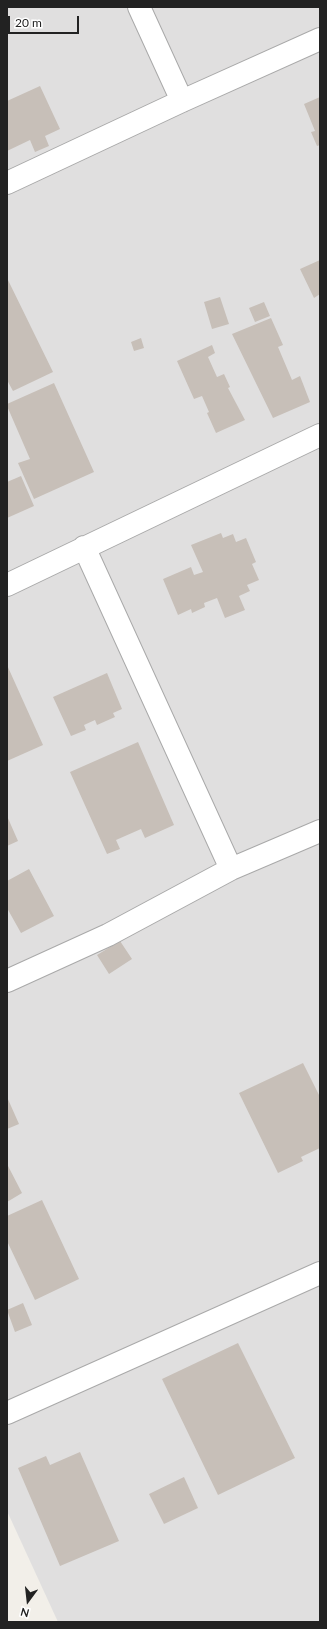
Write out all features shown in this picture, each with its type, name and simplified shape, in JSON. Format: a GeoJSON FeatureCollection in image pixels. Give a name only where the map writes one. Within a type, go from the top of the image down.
{"type":"FeatureCollection","features":[{"type":"Feature","properties":{"kind":"street"},"geometry":{"type":"LineString","coordinates":[[139,7],[182,101]]}},
{"type":"Feature","properties":{"kind":"street"},"geometry":{"type":"LineString","coordinates":[[7,183],[182,101],[320,39]]}},
{"type":"Feature","properties":{"kind":"street"},"geometry":{"type":"LineString","coordinates":[[7,585],[320,435]]}},
{"type":"Feature","properties":{"kind":"street"},"geometry":{"type":"LineString","coordinates":[[84,547],[231,869]]}},
{"type":"Feature","properties":{"kind":"street"},"geometry":{"type":"LineString","coordinates":[[7,981],[108,935],[231,869],[320,831]]}},
{"type":"Feature","properties":{"kind":"street"},"geometry":{"type":"LineString","coordinates":[[7,1413],[318,1280]]}},
{"type":"Feature","properties":{"kind":"shaded area"},"geometry":{"type":"Polygon","coordinates":[[[7,7],[320,7],[320,1622],[58,1622],[7,1511],[7,7]]]}},
{"type":"Feature","properties":{"kind":"building"},"geometry":{"type":"Polygon","coordinates":[[[40,86],[60,129],[45,136],[49,146],[35,152],[30,140],[7,151],[7,101],[40,86]]]}},
{"type":"Feature","properties":{"kind":"building"},"geometry":{"type":"Polygon","coordinates":[[[320,97],[320,145],[317,146],[311,132],[315,131],[304,104],[320,97]]]}},
{"type":"Feature","properties":{"kind":"building"},"geometry":{"type":"Polygon","coordinates":[[[320,260],[320,294],[314,298],[300,269],[320,260]]]}},
{"type":"Feature","properties":{"kind":"building"},"geometry":{"type":"Polygon","coordinates":[[[7,278],[53,372],[13,391],[7,380],[7,278]]]}},
{"type":"Feature","properties":{"kind":"building"},"geometry":{"type":"Polygon","coordinates":[[[220,297],[229,324],[212,329],[204,302],[220,297]]]}},
{"type":"Feature","properties":{"kind":"building"},"geometry":{"type":"Polygon","coordinates":[[[264,302],[270,316],[255,322],[249,308],[264,302]]]}},
{"type":"Feature","properties":{"kind":"building"},"geometry":{"type":"Polygon","coordinates":[[[271,318],[283,345],[278,347],[292,380],[300,376],[310,402],[273,418],[232,334],[271,318]]]}},
{"type":"Feature","properties":{"kind":"building"},"geometry":{"type":"Polygon","coordinates":[[[141,338],[144,348],[134,351],[131,342],[141,338]]]}},
{"type":"Feature","properties":{"kind":"building"},"geometry":{"type":"Polygon","coordinates":[[[212,345],[215,353],[208,357],[217,377],[224,374],[230,387],[228,388],[245,420],[216,433],[207,413],[209,412],[202,396],[194,399],[177,361],[212,345]]]}},
{"type":"Feature","properties":{"kind":"building"},"geometry":{"type":"Polygon","coordinates":[[[54,383],[94,472],[34,499],[18,463],[30,459],[7,404],[54,383]]]}},
{"type":"Feature","properties":{"kind":"building"},"geometry":{"type":"Polygon","coordinates":[[[21,476],[34,506],[7,518],[7,482],[21,476]]]}},
{"type":"Feature","properties":{"kind":"building"},"geometry":{"type":"Polygon","coordinates":[[[221,533],[223,538],[233,534],[236,542],[246,538],[256,562],[252,564],[259,580],[247,585],[250,591],[239,596],[245,610],[225,618],[217,598],[204,603],[205,607],[192,613],[191,609],[178,615],[163,579],[191,567],[194,575],[203,572],[191,545],[221,533]]]}},
{"type":"Feature","properties":{"kind":"building"},"geometry":{"type":"Polygon","coordinates":[[[7,665],[43,745],[7,761],[7,665]]]}},
{"type":"Feature","properties":{"kind":"building"},"geometry":{"type":"Polygon","coordinates":[[[107,673],[122,709],[113,713],[115,717],[97,725],[95,720],[84,725],[86,730],[71,736],[53,697],[107,673]]]}},
{"type":"Feature","properties":{"kind":"building"},"geometry":{"type":"Polygon","coordinates":[[[138,742],[174,825],[145,838],[141,829],[116,840],[120,849],[107,854],[70,772],[138,742]]]}},
{"type":"Feature","properties":{"kind":"building"},"geometry":{"type":"Polygon","coordinates":[[[7,816],[18,841],[7,846],[7,816]]]}},
{"type":"Feature","properties":{"kind":"building"},"geometry":{"type":"Polygon","coordinates":[[[29,869],[54,916],[21,933],[7,908],[7,881],[29,869]]]}},
{"type":"Feature","properties":{"kind":"building"},"geometry":{"type":"Polygon","coordinates":[[[120,941],[132,959],[109,974],[97,955],[120,941]]]}},
{"type":"Feature","properties":{"kind":"building"},"geometry":{"type":"Polygon","coordinates":[[[303,1063],[320,1097],[320,1148],[301,1157],[303,1161],[278,1173],[239,1093],[303,1063]]]}},
{"type":"Feature","properties":{"kind":"building"},"geometry":{"type":"Polygon","coordinates":[[[7,1097],[19,1124],[7,1129],[7,1097]]]}},
{"type":"Feature","properties":{"kind":"building"},"geometry":{"type":"Polygon","coordinates":[[[7,1164],[22,1193],[7,1202],[7,1164]]]}},
{"type":"Feature","properties":{"kind":"building"},"geometry":{"type":"Polygon","coordinates":[[[42,1200],[79,1279],[35,1300],[7,1241],[7,1216],[42,1200]]]}},
{"type":"Feature","properties":{"kind":"building"},"geometry":{"type":"Polygon","coordinates":[[[23,1303],[32,1325],[15,1332],[7,1310],[23,1303]]]}},
{"type":"Feature","properties":{"kind":"building"},"geometry":{"type":"Polygon","coordinates":[[[238,1343],[295,1458],[218,1495],[162,1379],[238,1343]]]}},
{"type":"Feature","properties":{"kind":"building"},"geometry":{"type":"Polygon","coordinates":[[[80,1452],[119,1541],[60,1566],[18,1468],[46,1456],[50,1465],[80,1452]]]}},
{"type":"Feature","properties":{"kind":"building"},"geometry":{"type":"Polygon","coordinates":[[[184,1477],[198,1508],[164,1524],[149,1494],[184,1477]]]}}]}
